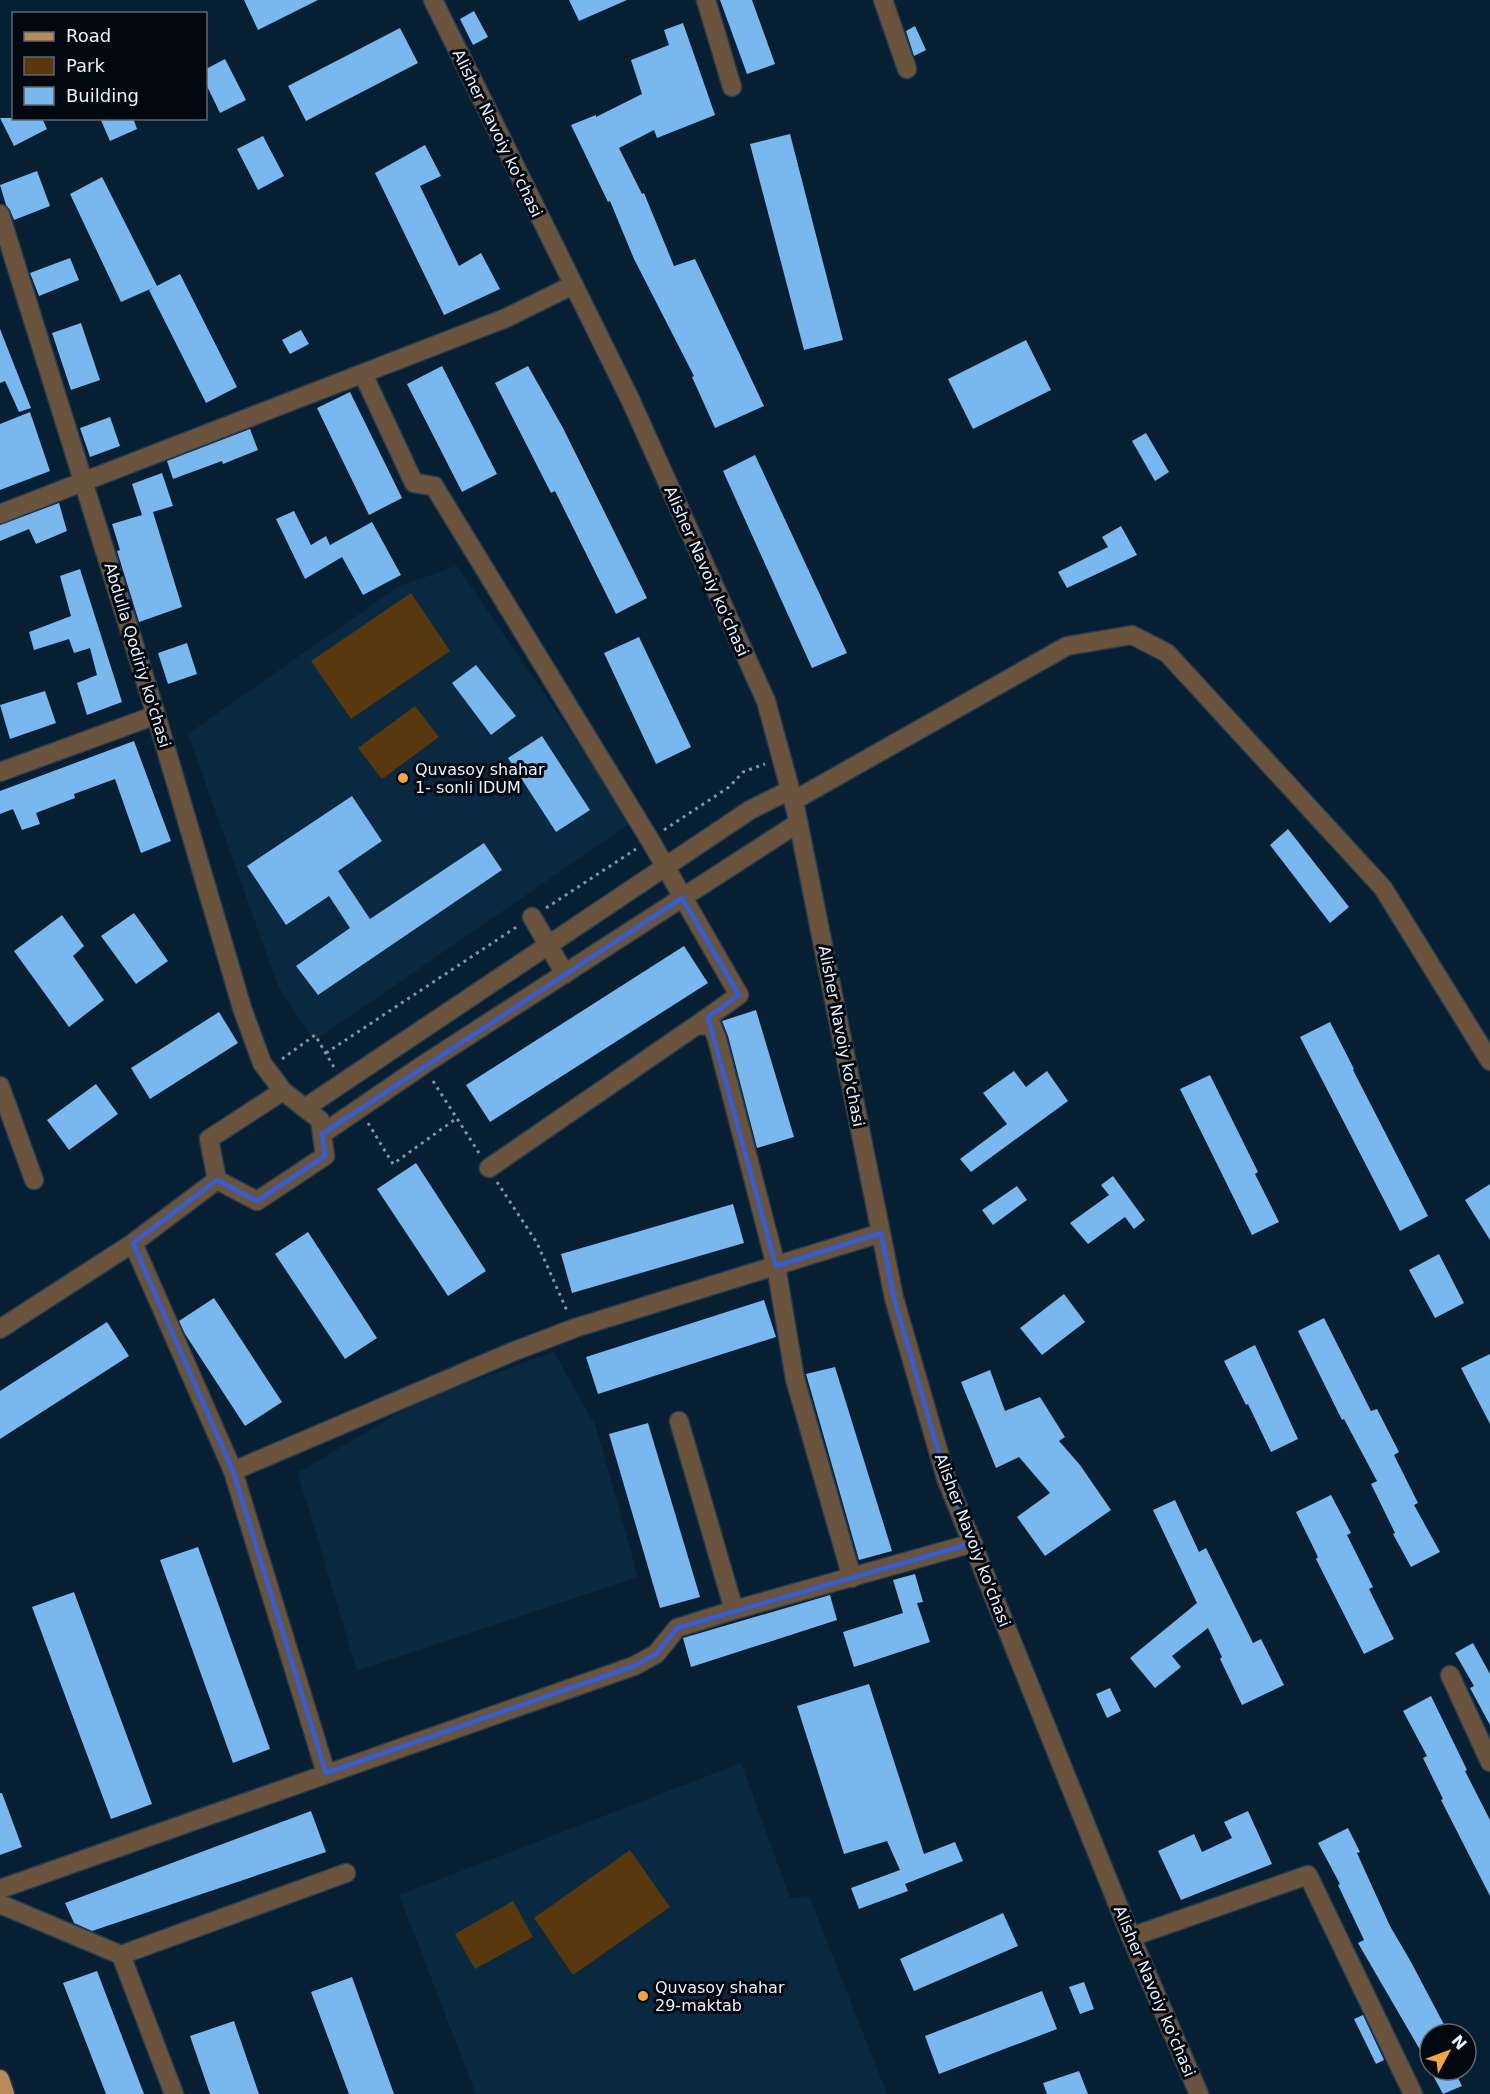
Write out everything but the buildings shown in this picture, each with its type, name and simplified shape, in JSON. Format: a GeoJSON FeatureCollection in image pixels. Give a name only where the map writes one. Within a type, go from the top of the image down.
{"type":"FeatureCollection","features":[{"type":"Feature","properties":{"kind":"main road"},"geometry":{"type":"LineString","coordinates":[[0,2079],[5,2094]]}},
{"type":"Feature","properties":{"kind":"street","name":"Alisher Navoiy ko'chasi"},"geometry":{"type":"LineString","coordinates":[[433,0],[630,399],[766,701],[798,822],[894,1298],[946,1478],[1131,1938],[1198,2094]]}},
{"type":"Feature","properties":{"kind":"street"},"geometry":{"type":"LineString","coordinates":[[706,0],[732,87]]}},
{"type":"Feature","properties":{"kind":"street"},"geometry":{"type":"LineString","coordinates":[[882,0],[907,69]]}},
{"type":"Feature","properties":{"kind":"street","name":"Abdulla Qodiriy ko'chasi"},"geometry":{"type":"LineString","coordinates":[[0,214],[8,268],[85,482],[242,1008],[262,1063],[283,1091]]}},
{"type":"Feature","properties":{"kind":"street"},"geometry":{"type":"LineString","coordinates":[[0,514],[506,318],[573,285]]}},
{"type":"Feature","properties":{"kind":"street"},"geometry":{"type":"LineString","coordinates":[[363,374],[414,483],[434,486],[666,866],[682,898],[739,995],[489,1168]]}},
{"type":"Feature","properties":{"kind":"street"},"geometry":{"type":"LineString","coordinates":[[305,1108],[750,810],[792,796],[1067,646],[1132,635],[1167,653],[1383,888],[1490,1061]]}},
{"type":"Feature","properties":{"kind":"street"},"geometry":{"type":"LineString","coordinates":[[0,772],[156,715]]}},
{"type":"Feature","properties":{"kind":"street"},"geometry":{"type":"LineString","coordinates":[[322,1134],[423,1065],[798,822]]}},
{"type":"Feature","properties":{"kind":"street"},"geometry":{"type":"LineString","coordinates":[[531,917],[565,974]]}},
{"type":"Feature","properties":{"kind":"street"},"geometry":{"type":"LineString","coordinates":[[697,1025],[712,1026],[717,1039],[776,1266],[795,1379],[852,1578]]}},
{"type":"Feature","properties":{"kind":"street"},"geometry":{"type":"LineString","coordinates":[[0,1086],[34,1180]]}},
{"type":"Feature","properties":{"kind":"street"},"geometry":{"type":"LineString","coordinates":[[283,1091],[320,1120],[325,1156],[257,1202],[217,1180],[209,1138],[283,1091]]}},
{"type":"Feature","properties":{"kind":"street"},"geometry":{"type":"LineString","coordinates":[[0,1329],[132,1243],[217,1180]]}},
{"type":"Feature","properties":{"kind":"street"},"geometry":{"type":"LineString","coordinates":[[233,1471],[512,1352],[580,1326],[881,1233]]}},
{"type":"Feature","properties":{"kind":"street"},"geometry":{"type":"LineString","coordinates":[[132,1243],[233,1471],[326,1773]]}},
{"type":"Feature","properties":{"kind":"street"},"geometry":{"type":"LineString","coordinates":[[679,1421],[734,1610]]}},
{"type":"Feature","properties":{"kind":"street"},"geometry":{"type":"LineString","coordinates":[[0,1889],[634,1666],[656,1654],[677,1628],[972,1543]]}},
{"type":"Feature","properties":{"kind":"street"},"geometry":{"type":"LineString","coordinates":[[1450,1675],[1490,1761]]}},
{"type":"Feature","properties":{"kind":"street"},"geometry":{"type":"LineString","coordinates":[[0,1905],[121,1955],[346,1873]]}},
{"type":"Feature","properties":{"kind":"street"},"geometry":{"type":"LineString","coordinates":[[1131,1938],[1308,1875],[1413,2094]]}},
{"type":"Feature","properties":{"kind":"street"},"geometry":{"type":"LineString","coordinates":[[121,1955],[174,2094]]}},
{"type":"Feature","properties":{"kind":"path"},"geometry":{"type":"LineString","coordinates":[[326,1053],[729,787],[743,771],[782,759]]}},
{"type":"Feature","properties":{"kind":"highlighted area"},"geometry":{"type":"Polygon","coordinates":[[[682,898],[739,995],[708,1017],[776,1266],[881,1233],[894,1298],[946,1478],[973,1543],[677,1628],[656,1654],[634,1666],[326,1773],[233,1471],[133,1243],[217,1180],[257,1201],[325,1156],[322,1134],[682,898]]]}},
{"type":"Feature","properties":{"kind":"shaded area","name":"Quvasoy shahar 1- sonli IDUM"},"geometry":{"type":"Polygon","coordinates":[[[457,566],[632,822],[314,1041],[278,986],[188,734],[399,586],[457,566]]]}},
{"type":"Feature","properties":{"kind":"shaded area"},"geometry":{"type":"Polygon","coordinates":[[[554,1352],[596,1427],[638,1577],[357,1671],[298,1473],[418,1401],[554,1352]]]}},
{"type":"Feature","properties":{"kind":"shaded area","name":"Quvasoy shahar 29-maktab"},"geometry":{"type":"Polygon","coordinates":[[[741,1763],[790,1898],[809,1896],[887,2094],[476,2094],[399,1895],[741,1763]]]}},
{"type":"Feature","properties":{"kind":"green space"},"geometry":{"type":"Polygon","coordinates":[[[411,593],[450,651],[351,719],[311,661],[411,593]]]}},
{"type":"Feature","properties":{"kind":"green space"},"geometry":{"type":"Polygon","coordinates":[[[415,706],[439,737],[382,779],[358,748],[415,706]]]}},
{"type":"Feature","properties":{"kind":"green space"},"geometry":{"type":"Polygon","coordinates":[[[630,1850],[670,1907],[573,1975],[534,1918],[630,1850]]]}},
{"type":"Feature","properties":{"kind":"green space"},"geometry":{"type":"Polygon","coordinates":[[[513,1901],[533,1937],[475,1969],[455,1934],[513,1901]]]}},
{"type":"Feature","properties":{"kind":"place","name":"Quvasoy shahar 1- sonli IDUM"},"geometry":{"type":"Point","coordinates":[403,778]}},
{"type":"Feature","properties":{"kind":"place","name":"Quvasoy shahar 29-maktab"},"geometry":{"type":"Point","coordinates":[643,1996]}}]}
